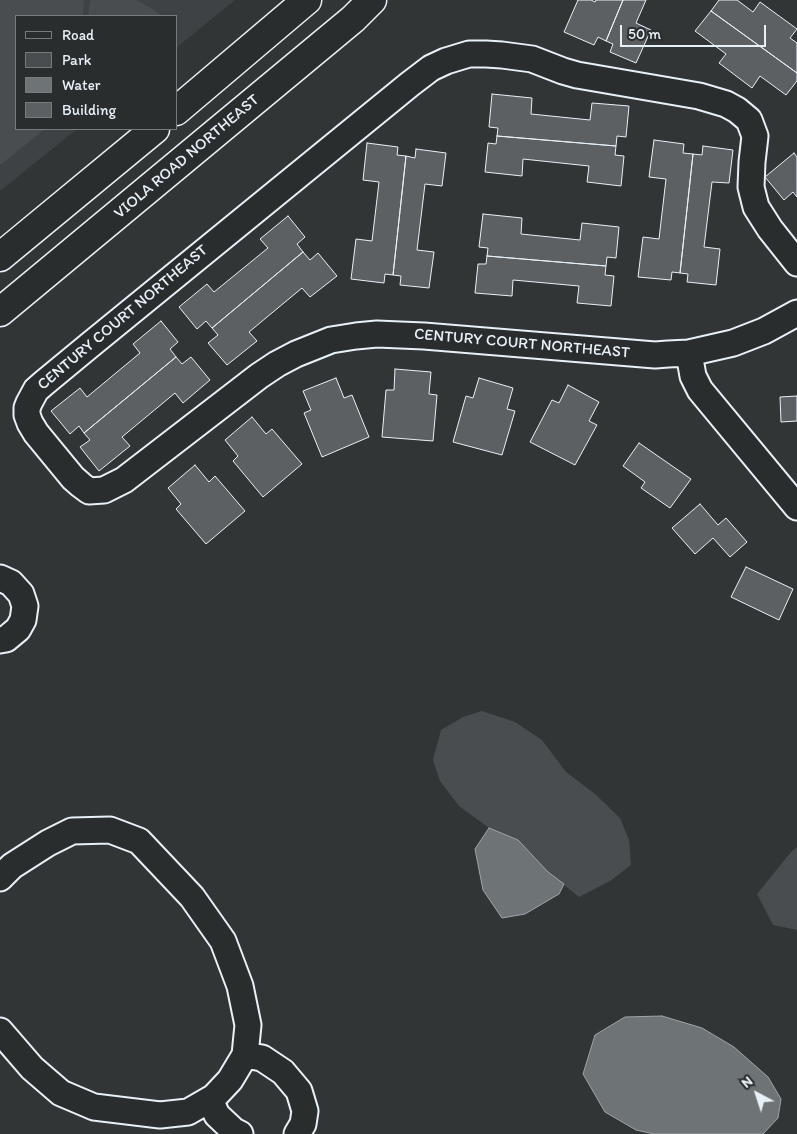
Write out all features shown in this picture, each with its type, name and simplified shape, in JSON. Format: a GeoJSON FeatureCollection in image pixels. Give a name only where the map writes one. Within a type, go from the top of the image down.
{"type":"FeatureCollection","features":[{"type":"Feature","properties":{"kind":"main road"},"geometry":{"type":"LineString","coordinates":[[178,109],[307,0]]}},
{"type":"Feature","properties":{"kind":"main road","name":"VIOLA ROAD NORTHEAST"},"geometry":{"type":"LineString","coordinates":[[0,312],[353,19],[372,0]]}},
{"type":"Feature","properties":{"kind":"main road"},"geometry":{"type":"LineString","coordinates":[[0,257],[154,130]]}},
{"type":"Feature","properties":{"kind":"street","name":"CENTURY COURT NORTHEAST"},"geometry":{"type":"LineString","coordinates":[[689,353],[655,355],[377,334],[331,340],[277,364],[246,385],[124,480],[111,488],[95,491],[89,491],[73,478],[36,433],[27,416],[27,408],[36,390],[90,344],[431,68],[469,54],[502,54],[532,59],[577,75],[699,96],[726,104],[737,110],[749,120],[755,136],[751,187],[756,207],[797,264]]}},
{"type":"Feature","properties":{"kind":"street"},"geometry":{"type":"LineString","coordinates":[[797,313],[764,331],[733,343],[689,353],[693,376],[700,390],[797,507]]}},
{"type":"Feature","properties":{"kind":"street"},"geometry":{"type":"LineString","coordinates":[[0,578],[12,583],[21,594],[25,606],[23,620],[18,629],[6,639],[0,640]]}},
{"type":"Feature","properties":{"kind":"street"},"geometry":{"type":"LineString","coordinates":[[0,878],[12,866],[48,843],[72,831],[110,830],[139,841],[192,897],[223,941],[240,986],[248,1025],[245,1055],[230,1080],[214,1098],[188,1112],[160,1115],[94,1107],[61,1093],[32,1068],[0,1032]]}},
{"type":"Feature","properties":{"kind":"street"},"geometry":{"type":"LineString","coordinates":[[245,1055],[262,1058],[283,1072],[299,1091],[304,1111],[303,1124],[297,1134]]}},
{"type":"Feature","properties":{"kind":"street"},"geometry":{"type":"LineString","coordinates":[[210,1100],[217,1115],[234,1131],[240,1134]]}},
{"type":"Feature","properties":{"kind":"shaded area"},"geometry":{"type":"Polygon","coordinates":[[[0,0],[235,0],[178,46],[178,15],[15,15],[15,130],[76,130],[0,191],[0,0]]]}},
{"type":"Feature","properties":{"kind":"green space"},"geometry":{"type":"Polygon","coordinates":[[[0,0],[84,0],[83,15],[15,15],[15,130],[44,130],[0,165],[0,0]]]}},
{"type":"Feature","properties":{"kind":"green space"},"geometry":{"type":"Polygon","coordinates":[[[90,0],[136,0],[161,15],[88,15],[90,0]]]}},
{"type":"Feature","properties":{"kind":"green space"},"geometry":{"type":"Polygon","coordinates":[[[482,711],[515,722],[542,740],[566,772],[595,794],[620,818],[629,840],[631,865],[610,881],[579,897],[548,872],[518,840],[489,828],[459,806],[440,781],[433,760],[441,730],[463,717],[482,711]]]}},
{"type":"Feature","properties":{"kind":"green space"},"geometry":{"type":"Polygon","coordinates":[[[797,847],[797,930],[773,925],[757,894],[797,847]]]}},
{"type":"Feature","properties":{"kind":"water"},"geometry":{"type":"Polygon","coordinates":[[[489,828],[518,840],[548,872],[564,884],[559,894],[525,914],[502,918],[483,890],[475,849],[489,828]]]}},
{"type":"Feature","properties":{"kind":"water"},"geometry":{"type":"Polygon","coordinates":[[[662,1016],[702,1028],[734,1047],[768,1077],[781,1099],[778,1118],[763,1134],[654,1134],[636,1130],[605,1112],[583,1074],[595,1035],[625,1017],[662,1016]]]}},
{"type":"Feature","properties":{"kind":"building"},"geometry":{"type":"Polygon","coordinates":[[[578,0],[591,0],[595,2],[596,0],[623,0],[606,41],[598,37],[594,45],[564,32],[578,0]]]}},
{"type":"Feature","properties":{"kind":"building"},"geometry":{"type":"Polygon","coordinates":[[[623,0],[646,0],[636,23],[651,30],[636,63],[610,52],[613,44],[606,41],[623,0]]]}},
{"type":"Feature","properties":{"kind":"building"},"geometry":{"type":"Polygon","coordinates":[[[719,0],[737,0],[753,12],[760,2],[797,29],[790,38],[797,43],[797,73],[711,11],[719,0]]]}},
{"type":"Feature","properties":{"kind":"building"},"geometry":{"type":"Polygon","coordinates":[[[711,11],[797,73],[797,81],[786,95],[760,76],[752,88],[719,63],[726,54],[695,31],[711,11]]]}},
{"type":"Feature","properties":{"kind":"building"},"geometry":{"type":"Polygon","coordinates":[[[492,94],[532,98],[531,114],[590,120],[592,103],[629,106],[626,137],[617,136],[616,146],[497,136],[498,128],[489,127],[492,94]]]}},
{"type":"Feature","properties":{"kind":"building"},"geometry":{"type":"Polygon","coordinates":[[[497,136],[616,146],[615,155],[624,156],[621,186],[587,182],[589,166],[523,159],[522,176],[485,172],[488,143],[496,144],[497,136]]]}},
{"type":"Feature","properties":{"kind":"building"},"geometry":{"type":"Polygon","coordinates":[[[654,140],[684,144],[683,153],[693,154],[680,273],[672,272],[671,280],[638,277],[643,237],[659,239],[666,179],[649,177],[654,140]]]}},
{"type":"Feature","properties":{"kind":"building"},"geometry":{"type":"Polygon","coordinates":[[[367,143],[398,147],[397,155],[406,156],[393,275],[385,274],[384,283],[351,279],[356,239],[372,241],[379,182],[363,180],[367,143]]]}},
{"type":"Feature","properties":{"kind":"building"},"geometry":{"type":"Polygon","coordinates":[[[703,146],[733,150],[729,183],[712,182],[704,247],[720,249],[716,285],[687,282],[688,274],[680,273],[693,154],[702,155],[703,146]]]}},
{"type":"Feature","properties":{"kind":"building"},"geometry":{"type":"Polygon","coordinates":[[[416,149],[446,153],[442,186],[425,184],[417,250],[434,252],[429,288],[400,285],[401,276],[393,275],[406,156],[415,158],[416,149]]]}},
{"type":"Feature","properties":{"kind":"building"},"geometry":{"type":"Polygon","coordinates":[[[794,153],[797,157],[797,197],[793,192],[784,200],[765,177],[794,153]]]}},
{"type":"Feature","properties":{"kind":"building"},"geometry":{"type":"Polygon","coordinates":[[[483,214],[522,218],[521,234],[580,240],[582,223],[619,227],[616,258],[607,257],[606,266],[487,256],[488,248],[479,247],[483,214]]]}},
{"type":"Feature","properties":{"kind":"building"},"geometry":{"type":"Polygon","coordinates":[[[288,216],[305,237],[297,244],[303,252],[212,328],[206,321],[197,329],[179,307],[207,284],[214,292],[268,248],[260,239],[288,216]]]}},
{"type":"Feature","properties":{"kind":"building"},"geometry":{"type":"Polygon","coordinates":[[[303,252],[310,260],[318,253],[337,276],[310,297],[302,288],[249,332],[257,341],[227,365],[208,343],[218,335],[212,328],[303,252]]]}},
{"type":"Feature","properties":{"kind":"building"},"geometry":{"type":"Polygon","coordinates":[[[487,256],[606,266],[605,275],[614,276],[611,306],[577,303],[579,286],[513,280],[512,296],[475,293],[478,264],[486,264],[487,256]]]}},
{"type":"Feature","properties":{"kind":"building"},"geometry":{"type":"Polygon","coordinates":[[[161,321],[178,342],[170,349],[176,357],[84,433],[79,426],[70,434],[51,411],[80,388],[87,397],[140,353],[133,344],[161,321]]]}},
{"type":"Feature","properties":{"kind":"building"},"geometry":{"type":"Polygon","coordinates":[[[176,357],[182,364],[191,357],[210,380],[183,403],[175,393],[122,437],[130,446],[99,471],[80,447],[90,440],[84,433],[176,357]]]}},
{"type":"Feature","properties":{"kind":"building"},"geometry":{"type":"Polygon","coordinates":[[[395,369],[431,372],[429,394],[437,395],[433,441],[382,437],[386,390],[394,390],[395,369]]]}},
{"type":"Feature","properties":{"kind":"building"},"geometry":{"type":"Polygon","coordinates":[[[336,378],[344,398],[352,395],[369,437],[322,457],[304,413],[311,410],[303,391],[336,378]]]}},
{"type":"Feature","properties":{"kind":"building"},"geometry":{"type":"Polygon","coordinates":[[[479,378],[513,388],[507,409],[515,411],[502,455],[453,442],[466,396],[473,398],[479,378]]]}},
{"type":"Feature","properties":{"kind":"building"},"geometry":{"type":"Polygon","coordinates":[[[568,385],[599,402],[589,421],[597,425],[575,465],[530,442],[552,400],[559,403],[568,385]]]}},
{"type":"Feature","properties":{"kind":"building"},"geometry":{"type":"Polygon","coordinates":[[[797,396],[797,421],[781,422],[780,397],[797,396]]]}},
{"type":"Feature","properties":{"kind":"building"},"geometry":{"type":"Polygon","coordinates":[[[252,417],[266,434],[272,429],[302,464],[263,497],[233,461],[238,456],[225,440],[252,417]]]}},
{"type":"Feature","properties":{"kind":"building"},"geometry":{"type":"Polygon","coordinates":[[[639,443],[691,479],[670,508],[641,488],[645,482],[623,466],[639,443]]]}},
{"type":"Feature","properties":{"kind":"building"},"geometry":{"type":"Polygon","coordinates":[[[195,465],[209,482],[215,476],[245,511],[206,544],[176,509],[181,504],[168,488],[195,465]]]}},
{"type":"Feature","properties":{"kind":"building"},"geometry":{"type":"Polygon","coordinates":[[[700,504],[718,525],[726,518],[747,542],[730,557],[713,538],[695,554],[672,528],[700,504]]]}},
{"type":"Feature","properties":{"kind":"building"},"geometry":{"type":"Polygon","coordinates":[[[746,567],[793,589],[779,620],[731,597],[746,567]]]}}]}
